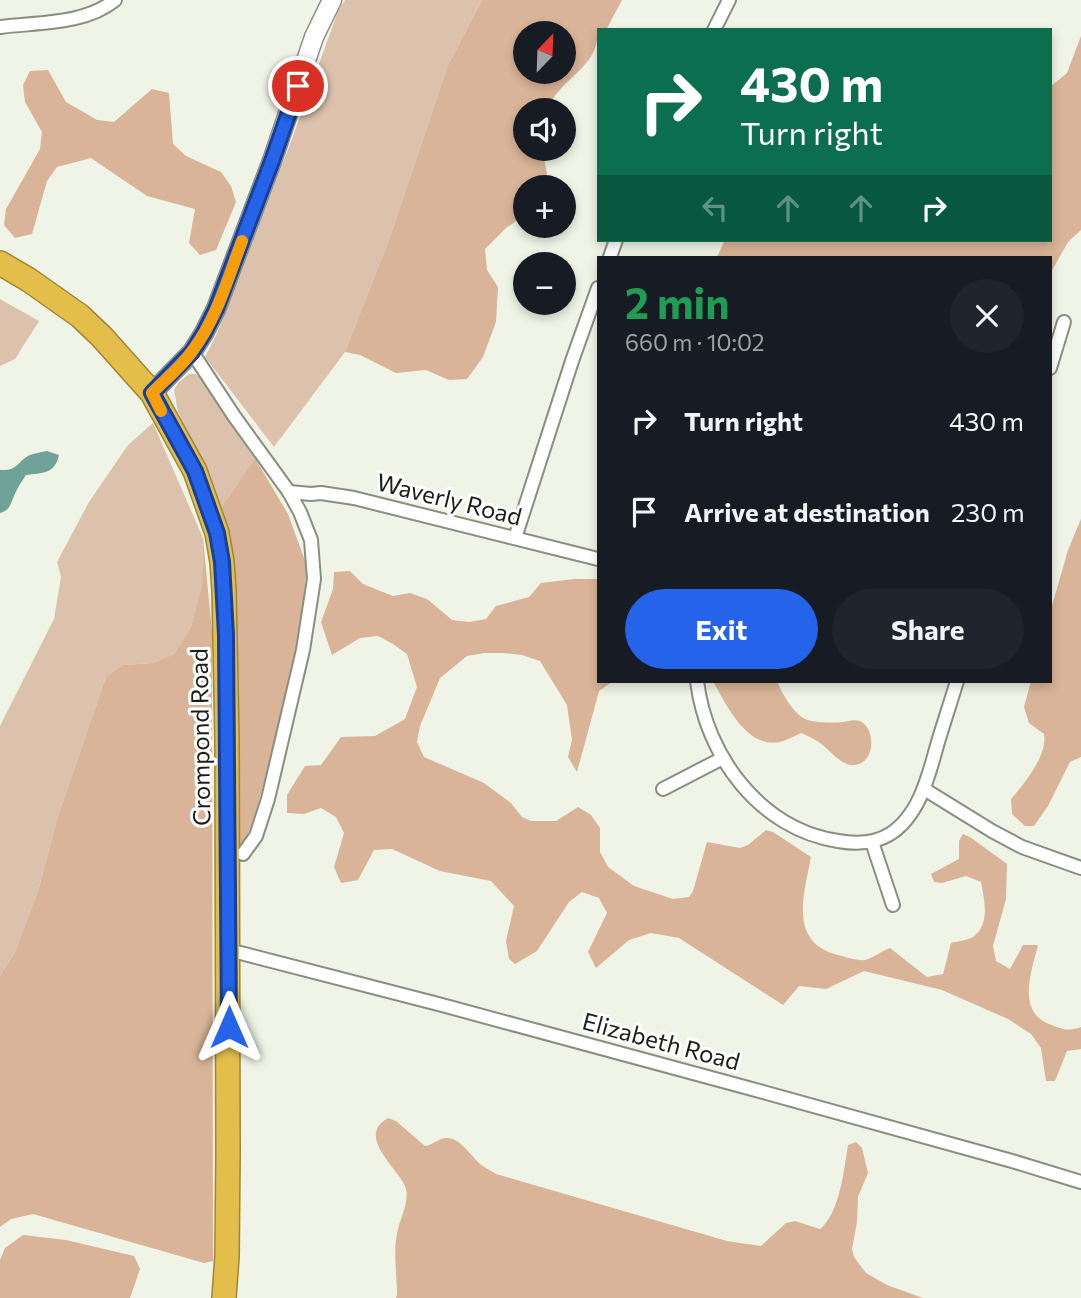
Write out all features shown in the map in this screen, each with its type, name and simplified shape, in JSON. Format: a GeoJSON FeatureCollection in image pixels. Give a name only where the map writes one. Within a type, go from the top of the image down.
{"type":"FeatureCollection","features":[{"type":"Feature","properties":{"kind":"highway","name":"Crompond Road"},"geometry":{"type":"LineString","coordinates":[[0,264],[29,280],[80,316],[152,393],[195,471],[217,533],[222,562],[226,635],[229,950],[224,1298]]}},
{"type":"Feature","properties":{"kind":"street"},"geometry":{"type":"LineString","coordinates":[[0,27],[58,22],[104,9],[114,0]]}},
{"type":"Feature","properties":{"kind":"street"},"geometry":{"type":"LineString","coordinates":[[152,393],[192,352],[216,309],[272,161],[314,37],[332,0]]}},
{"type":"Feature","properties":{"kind":"street"},"geometry":{"type":"LineString","coordinates":[[715,28],[729,0]]}},
{"type":"Feature","properties":{"kind":"street"},"geometry":{"type":"LineString","coordinates":[[515,538],[597,291]]}},
{"type":"Feature","properties":{"kind":"street"},"geometry":{"type":"LineString","coordinates":[[1052,361],[1064,322]]}},
{"type":"Feature","properties":{"kind":"street"},"geometry":{"type":"LineString","coordinates":[[192,352],[289,492],[311,540],[314,579],[303,650],[268,799],[256,836],[243,853]]}},
{"type":"Feature","properties":{"kind":"street","name":"Waverly Road"},"geometry":{"type":"LineString","coordinates":[[289,492],[354,498],[597,559]]}},
{"type":"Feature","properties":{"kind":"street"},"geometry":{"type":"LineString","coordinates":[[697,683],[700,701],[715,744],[749,794],[775,816],[803,832],[850,844],[872,842],[890,834],[919,801],[956,683]]}},
{"type":"Feature","properties":{"kind":"street"},"geometry":{"type":"LineString","coordinates":[[663,789],[723,758]]}},
{"type":"Feature","properties":{"kind":"street"},"geometry":{"type":"LineString","coordinates":[[924,789],[1022,847],[1081,868]]}},
{"type":"Feature","properties":{"kind":"street"},"geometry":{"type":"LineString","coordinates":[[872,842],[893,905]]}},
{"type":"Feature","properties":{"kind":"street","name":"Elizabeth Road"},"geometry":{"type":"LineString","coordinates":[[229,950],[456,1008],[1081,1182]]}},
{"type":"Feature","properties":{"kind":"shaded area"},"geometry":{"type":"Polygon","coordinates":[[[345,0],[482,0],[448,65],[390,237],[345,352],[274,447],[205,357],[218,331],[338,11],[345,0]]]}},
{"type":"Feature","properties":{"kind":"shaded area"},"geometry":{"type":"Polygon","coordinates":[[[482,0],[622,0],[607,28],[597,28],[594,50],[576,73],[576,21],[513,21],[513,84],[566,84],[554,98],[513,98],[513,161],[544,161],[547,173],[513,175],[513,223],[485,249],[487,270],[498,287],[496,322],[483,357],[467,379],[449,380],[426,370],[396,373],[360,355],[345,352],[390,237],[448,65],[482,0]]]}},
{"type":"Feature","properties":{"kind":"shaded area"},"geometry":{"type":"Polygon","coordinates":[[[1081,36],[1081,230],[1068,242],[1052,270],[1052,256],[717,256],[724,242],[1052,242],[1052,85],[1067,73],[1081,36]]]}},
{"type":"Feature","properties":{"kind":"shaded area"},"geometry":{"type":"Polygon","coordinates":[[[48,70],[66,102],[97,120],[114,122],[152,89],[169,93],[173,144],[186,156],[221,172],[231,186],[236,202],[216,250],[200,255],[189,243],[195,209],[147,196],[91,158],[57,167],[47,181],[32,234],[15,238],[4,225],[6,209],[40,149],[42,132],[25,102],[23,85],[30,71],[48,70]]]}},
{"type":"Feature","properties":{"kind":"shaded area"},"geometry":{"type":"Polygon","coordinates":[[[0,299],[39,321],[15,359],[0,366],[0,299]]]}},
{"type":"Feature","properties":{"kind":"shaded area"},"geometry":{"type":"Polygon","coordinates":[[[189,374],[196,374],[203,381],[255,458],[220,509],[203,464],[178,412],[174,390],[189,374]]]}},
{"type":"Feature","properties":{"kind":"shaded area"},"geometry":{"type":"Polygon","coordinates":[[[153,423],[203,538],[202,584],[191,627],[174,654],[152,663],[122,665],[106,677],[58,816],[38,891],[15,952],[0,976],[0,726],[54,619],[61,577],[57,562],[89,502],[128,445],[153,423]]]}},
{"type":"Feature","properties":{"kind":"shaded area"},"geometry":{"type":"Polygon","coordinates":[[[255,458],[288,514],[307,566],[301,624],[281,722],[254,818],[243,846],[236,846],[220,509],[255,458]]]}},
{"type":"Feature","properties":{"kind":"shaded area"},"geometry":{"type":"Polygon","coordinates":[[[1081,519],[1081,757],[1070,762],[1048,806],[1034,826],[1025,826],[1012,814],[1011,799],[1039,760],[1044,734],[1029,723],[1024,707],[1030,683],[1052,683],[1052,606],[1068,550],[1081,519]]]}},
{"type":"Feature","properties":{"kind":"shaded area"},"geometry":{"type":"Polygon","coordinates":[[[203,538],[212,632],[213,1261],[204,1263],[33,1214],[11,1219],[0,1227],[0,976],[15,952],[38,891],[58,816],[106,677],[122,665],[152,663],[174,654],[191,627],[202,584],[203,538]]]}},
{"type":"Feature","properties":{"kind":"shaded area"},"geometry":{"type":"Polygon","coordinates":[[[350,571],[363,584],[393,596],[410,593],[427,599],[452,620],[469,622],[486,619],[496,606],[529,597],[541,583],[597,579],[597,683],[610,683],[599,691],[577,772],[568,757],[572,740],[567,705],[540,661],[503,653],[467,656],[440,678],[420,726],[417,742],[424,757],[484,783],[511,803],[522,817],[531,821],[556,821],[578,807],[591,815],[600,828],[600,852],[608,867],[634,886],[673,899],[689,897],[693,891],[707,842],[740,848],[766,830],[773,832],[811,857],[803,915],[812,940],[822,949],[859,960],[868,959],[890,948],[927,977],[943,974],[951,943],[973,937],[982,925],[985,911],[981,882],[966,876],[942,883],[934,882],[931,874],[959,859],[959,841],[963,834],[970,837],[1007,864],[1006,899],[993,946],[996,961],[1010,969],[1023,945],[1038,945],[1029,989],[1033,1010],[1049,1024],[1068,1030],[1081,1027],[1081,1049],[1067,1051],[1055,1081],[1046,1081],[1041,1048],[1031,1034],[1008,1019],[942,990],[864,971],[826,989],[799,986],[783,1005],[679,938],[651,933],[629,940],[596,968],[588,952],[607,913],[599,898],[582,892],[569,902],[537,951],[515,964],[509,959],[506,941],[514,906],[491,881],[440,871],[392,849],[374,850],[358,880],[341,883],[334,867],[344,833],[336,817],[321,808],[304,814],[287,813],[287,795],[305,766],[321,765],[341,737],[375,736],[405,719],[417,687],[407,654],[378,636],[360,638],[332,655],[321,622],[333,589],[334,572],[350,571]]]}},
{"type":"Feature","properties":{"kind":"shaded area"},"geometry":{"type":"Polygon","coordinates":[[[714,683],[778,683],[792,708],[805,719],[829,723],[861,721],[870,734],[871,747],[866,759],[850,765],[801,733],[780,742],[757,739],[739,723],[714,683]]]}},
{"type":"Feature","properties":{"kind":"shaded area"},"geometry":{"type":"Polygon","coordinates":[[[388,1118],[396,1121],[425,1146],[446,1138],[456,1141],[481,1165],[496,1174],[727,1241],[761,1246],[786,1223],[795,1221],[820,1229],[827,1222],[837,1202],[848,1145],[856,1142],[862,1148],[868,1173],[858,1197],[852,1249],[854,1257],[866,1273],[887,1285],[923,1298],[396,1298],[396,1241],[406,1204],[406,1192],[405,1186],[377,1142],[379,1125],[388,1118]]]}},
{"type":"Feature","properties":{"kind":"shaded area"},"geometry":{"type":"Polygon","coordinates":[[[23,1235],[66,1240],[134,1256],[140,1269],[130,1298],[0,1298],[0,1260],[5,1248],[23,1235]]]}},
{"type":"Feature","properties":{"kind":"water"},"geometry":{"type":"Polygon","coordinates":[[[47,451],[59,455],[54,466],[47,471],[26,475],[9,507],[0,513],[0,470],[11,469],[30,455],[47,451]]]}},
{"type":"Feature","properties":{"kind":"slow traffic"},"geometry":{"type":"LineString","coordinates":[[161,411],[152,393],[192,352],[204,333],[242,241]]}},
{"type":"Feature","properties":{"kind":"route"},"geometry":{"type":"LineString","coordinates":[[229,1027],[226,635],[222,562],[217,533],[195,471],[152,393],[192,352],[216,309],[298,86]]}}]}
